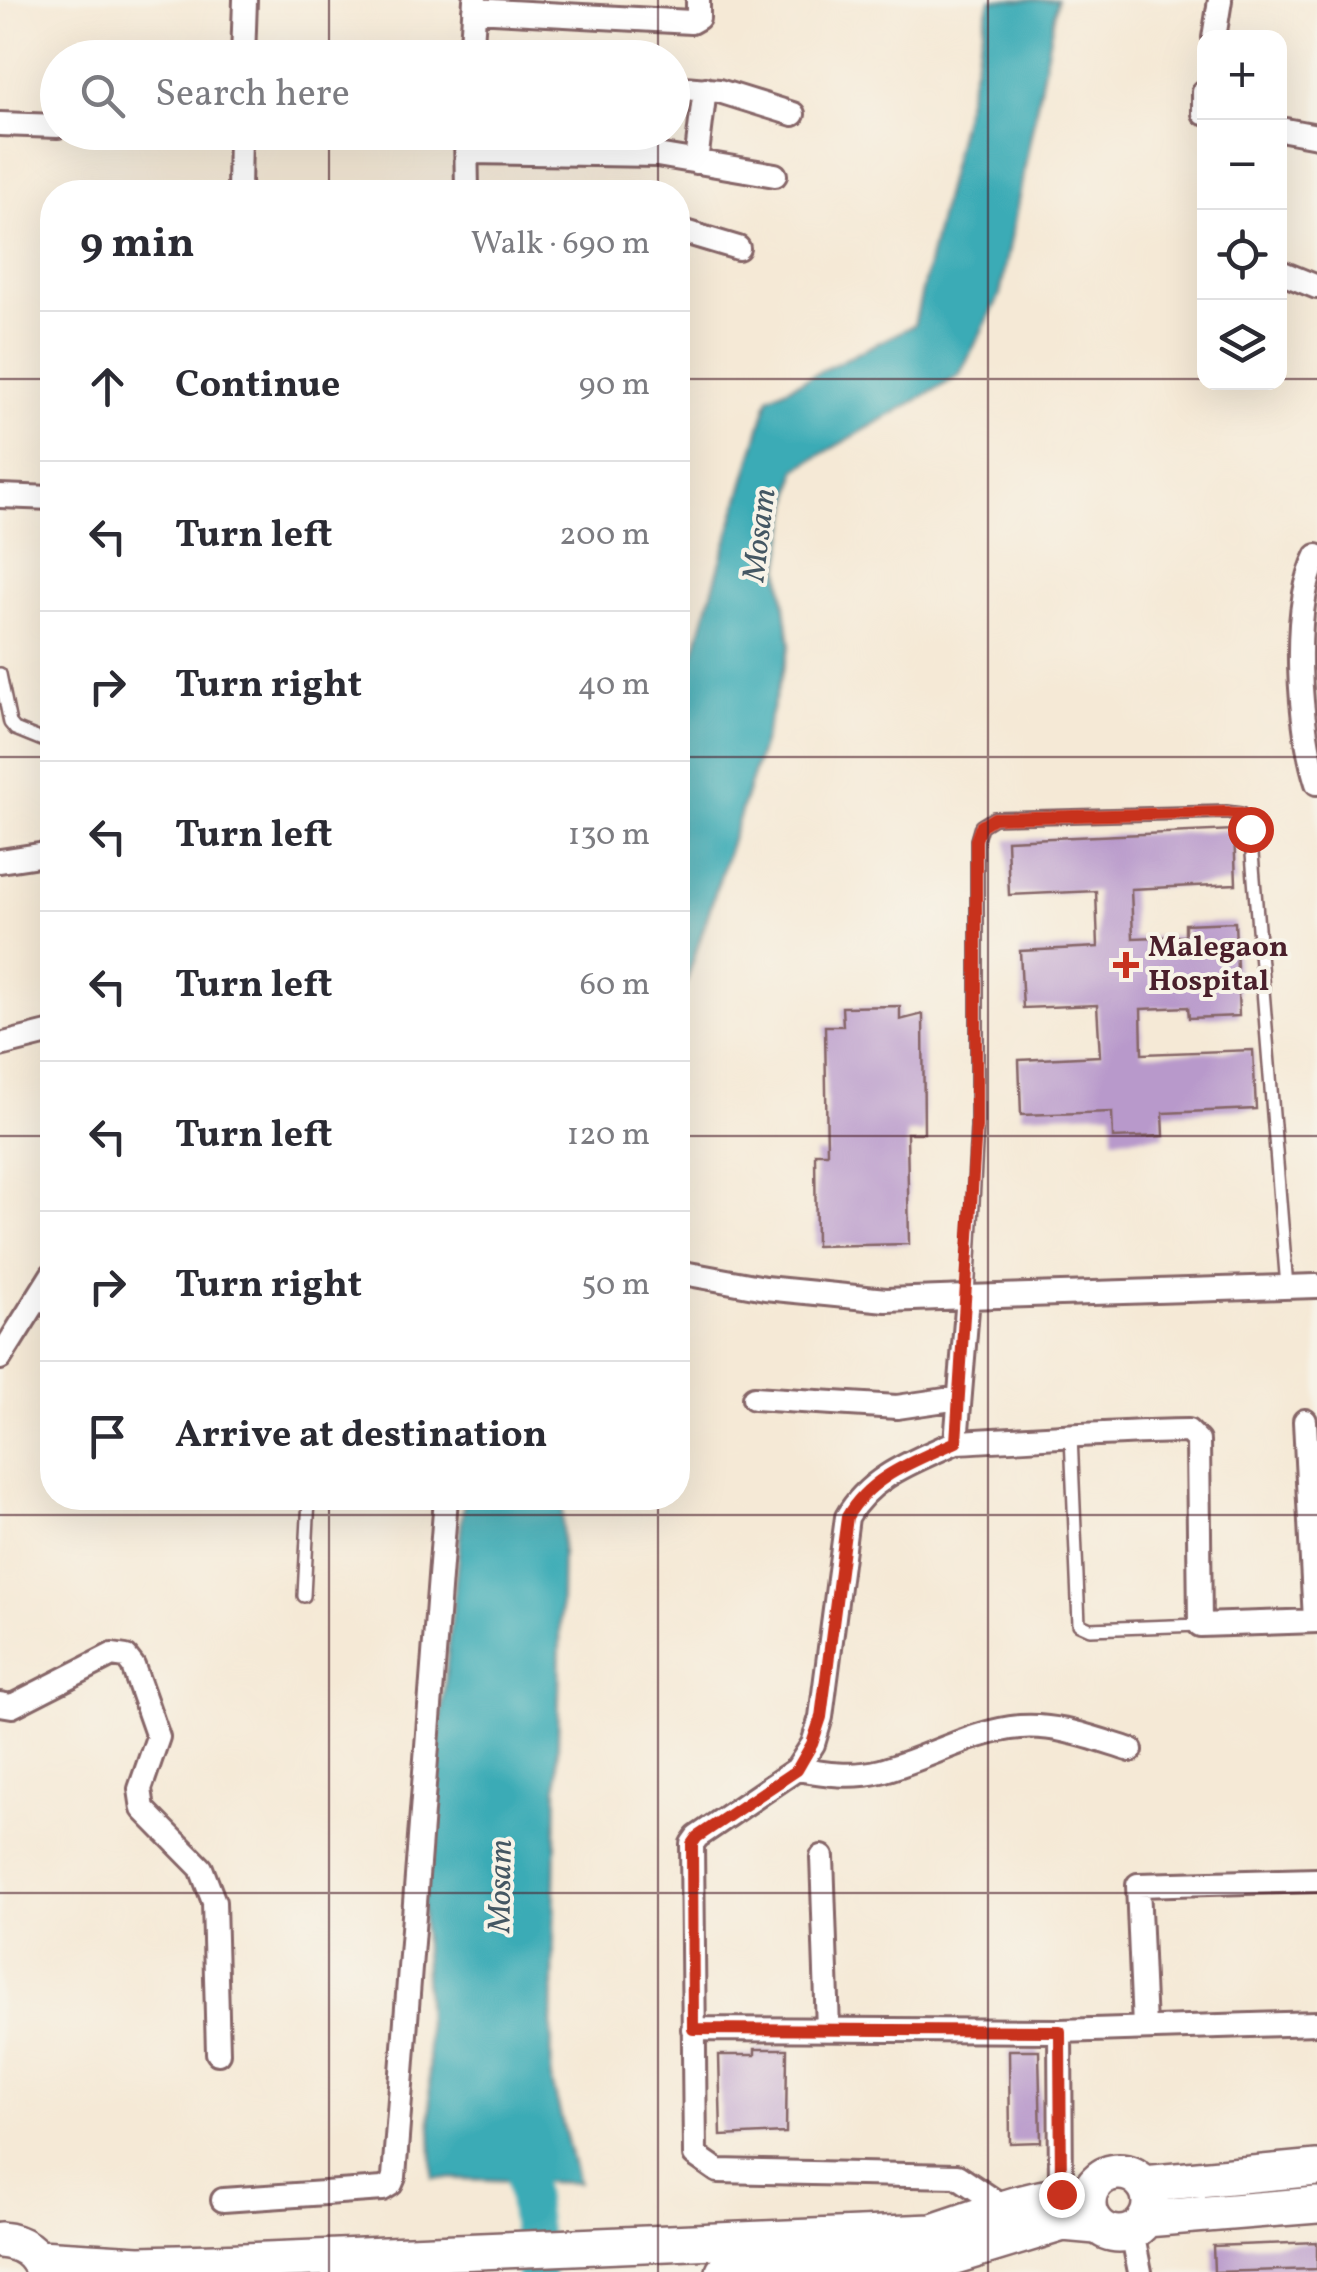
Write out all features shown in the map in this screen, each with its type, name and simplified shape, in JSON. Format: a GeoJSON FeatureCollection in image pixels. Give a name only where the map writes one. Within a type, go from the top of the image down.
{"type":"FeatureCollection","features":[{"type":"Feature","properties":{"kind":"highway"},"geometry":{"type":"LineString","coordinates":[[721,2256],[932,2232],[1005,2208],[1082,2204],[1113,2234],[1141,2212],[1317,2168]]}},
{"type":"Feature","properties":{"kind":"highway"},"geometry":{"type":"LineString","coordinates":[[0,2240],[17,2242],[41,2265],[341,2255],[721,2256],[935,2262],[1063,2223],[1082,2204],[1098,2178],[1114,2171],[1131,2174],[1141,2212]]}},
{"type":"Feature","properties":{"kind":"highway"},"geometry":{"type":"LineString","coordinates":[[1141,2212],[1317,2205]]}},
{"type":"Feature","properties":{"kind":"street"},"geometry":{"type":"LineString","coordinates":[[244,40],[245,0]]}},
{"type":"Feature","properties":{"kind":"street"},"geometry":{"type":"LineString","coordinates":[[473,40],[474,5],[692,22],[698,18],[698,0]]}},
{"type":"Feature","properties":{"kind":"street"},"geometry":{"type":"LineString","coordinates":[[1215,30],[1220,0]]}},
{"type":"Feature","properties":{"kind":"street"},"geometry":{"type":"LineString","coordinates":[[690,89],[793,114]]}},
{"type":"Feature","properties":{"kind":"street"},"geometry":{"type":"LineString","coordinates":[[696,162],[704,89]]}},
{"type":"Feature","properties":{"kind":"street"},"geometry":{"type":"LineString","coordinates":[[0,124],[40,125]]}},
{"type":"Feature","properties":{"kind":"street"},"geometry":{"type":"LineString","coordinates":[[1287,130],[1317,136]]}},
{"type":"Feature","properties":{"kind":"street"},"geometry":{"type":"LineString","coordinates":[[239,180],[240,150]]}},
{"type":"Feature","properties":{"kind":"street"},"geometry":{"type":"LineString","coordinates":[[467,150],[467,180]]}},
{"type":"Feature","properties":{"kind":"street"},"geometry":{"type":"LineString","coordinates":[[584,150],[657,155],[775,175]]}},
{"type":"Feature","properties":{"kind":"street"},"geometry":{"type":"LineString","coordinates":[[690,234],[738,248]]}},
{"type":"Feature","properties":{"kind":"street"},"geometry":{"type":"LineString","coordinates":[[1287,275],[1317,288]]}},
{"type":"Feature","properties":{"kind":"street"},"geometry":{"type":"LineString","coordinates":[[0,496],[40,498]]}},
{"type":"Feature","properties":{"kind":"street"},"geometry":{"type":"LineString","coordinates":[[1317,556],[1304,593],[1310,701],[1306,748],[1317,783]]}},
{"type":"Feature","properties":{"kind":"street"},"geometry":{"type":"LineString","coordinates":[[0,861],[40,854]]}},
{"type":"Feature","properties":{"kind":"street"},"geometry":{"type":"LineString","coordinates":[[0,1044],[40,1035]]}},
{"type":"Feature","properties":{"kind":"street"},"geometry":{"type":"LineString","coordinates":[[690,1274],[765,1288],[886,1300],[1317,1286]]}},
{"type":"Feature","properties":{"kind":"street"},"geometry":{"type":"LineString","coordinates":[[0,1358],[40,1294]]}},
{"type":"Feature","properties":{"kind":"street"},"geometry":{"type":"LineString","coordinates":[[956,1442],[968,1296]]}},
{"type":"Feature","properties":{"kind":"street"},"geometry":{"type":"LineString","coordinates":[[754,1398],[897,1407],[959,1398]]}},
{"type":"Feature","properties":{"kind":"street"},"geometry":{"type":"LineString","coordinates":[[1005,2208],[957,2176],[718,2171],[695,2155],[692,1844],[797,1770],[812,1744],[821,1717],[847,1517],[874,1483],[956,1442],[1090,1432],[1188,1431],[1198,1441],[1200,1625],[1316,1620],[1305,1420]]}},
{"type":"Feature","properties":{"kind":"street"},"geometry":{"type":"LineString","coordinates":[[223,2200],[383,2189],[392,2184],[445,1510]]}},
{"type":"Feature","properties":{"kind":"street"},"geometry":{"type":"LineString","coordinates":[[1,1706],[12,1706],[112,1655],[126,1657],[133,1666],[158,1737],[140,1789],[143,1810],[201,1868],[214,1902],[218,2052]]}},
{"type":"Feature","properties":{"kind":"street"},"geometry":{"type":"LineString","coordinates":[[797,1770],[850,1775],[879,1772],[997,1731],[1020,1727],[1058,1728],[1131,1750]]}},
{"type":"Feature","properties":{"kind":"street"},"geometry":{"type":"LineString","coordinates":[[822,1857],[828,2029]]}},
{"type":"Feature","properties":{"kind":"street"},"geometry":{"type":"LineString","coordinates":[[1144,2027],[1138,1885],[1317,1880]]}},
{"type":"Feature","properties":{"kind":"street"},"geometry":{"type":"LineString","coordinates":[[693,2029],[1060,2031],[1317,2023]]}},
{"type":"Feature","properties":{"kind":"street"},"geometry":{"type":"LineString","coordinates":[[1060,2031],[1082,2204]]}},
{"type":"Feature","properties":{"kind":"street"},"geometry":{"type":"LineString","coordinates":[[1140,2272],[1141,2212]]}},
{"type":"Feature","properties":{"kind":"lane"},"geometry":{"type":"LineString","coordinates":[[0,674],[10,722],[40,739]]}},
{"type":"Feature","properties":{"kind":"lane"},"geometry":{"type":"LineString","coordinates":[[968,1296],[976,1127],[976,840],[981,826],[994,818],[1226,812],[1241,814],[1250,829],[1287,1288]]}},
{"type":"Feature","properties":{"kind":"lane"},"geometry":{"type":"LineString","coordinates":[[1070,1436],[1079,1624],[1090,1629],[1200,1625]]}},
{"type":"Feature","properties":{"kind":"lane"},"geometry":{"type":"LineString","coordinates":[[304,1596],[308,1510]]}},
{"type":"Feature","properties":{"kind":"water"},"geometry":{"type":"Polygon","coordinates":[[[990,0],[1057,0],[1000,295],[959,376],[796,469],[780,568],[790,645],[690,971],[690,667],[769,397],[914,325],[990,0]]]}},
{"type":"Feature","properties":{"kind":"water"},"geometry":{"type":"Polygon","coordinates":[[[463,1510],[563,1510],[551,2078],[578,2183],[433,2178],[422,1902],[463,1510]]]}},
{"type":"Feature","properties":{"kind":"building"},"geometry":{"type":"Polygon","coordinates":[[[1234,830],[1236,884],[1131,889],[1133,938],[1185,936],[1185,924],[1235,922],[1239,1016],[1189,1018],[1188,1007],[1141,1009],[1142,1054],[1253,1050],[1256,1109],[1163,1113],[1164,1136],[1113,1138],[1112,1112],[1021,1115],[1019,1060],[1100,1056],[1097,1005],[1023,1008],[1020,951],[1098,947],[1096,891],[1009,895],[1007,840],[1234,830]]]}},
{"type":"Feature","properties":{"kind":"building"},"geometry":{"type":"Polygon","coordinates":[[[900,1006],[900,1020],[923,1014],[924,1133],[907,1133],[909,1244],[816,1246],[815,1153],[827,1153],[825,1026],[843,1026],[842,1007],[900,1006]]]}},
{"type":"Feature","properties":{"kind":"building"},"geometry":{"type":"Polygon","coordinates":[[[755,2049],[787,2049],[786,2133],[721,2136],[719,2055],[755,2055],[755,2049]]]}},
{"type":"Feature","properties":{"kind":"building"},"geometry":{"type":"Polygon","coordinates":[[[1009,2050],[1039,2050],[1041,2142],[1010,2143],[1009,2050]]]}},
{"type":"Feature","properties":{"kind":"building"},"geometry":{"type":"Polygon","coordinates":[[[1317,2242],[1317,2269],[1214,2272],[1213,2246],[1317,2242]]]}},
{"type":"Feature","properties":{"kind":"waterway","name":"Mosam"},"geometry":{"type":"LineString","coordinates":[[519,2134],[536,2272]]}},
{"type":"Feature","properties":{"kind":"place","name":"Malegaon Hospital"},"geometry":{"type":"Point","coordinates":[1126,965]}},
{"type":"Feature","properties":{"kind":"route"},"geometry":{"type":"LineString","coordinates":[[1061,2194],[1060,2031],[693,2029],[692,1844],[797,1770],[812,1744],[821,1717],[847,1517],[856,1502],[874,1483],[956,1442],[976,1127],[976,840],[981,826],[994,818],[1226,812],[1241,814],[1250,829]]}}]}
